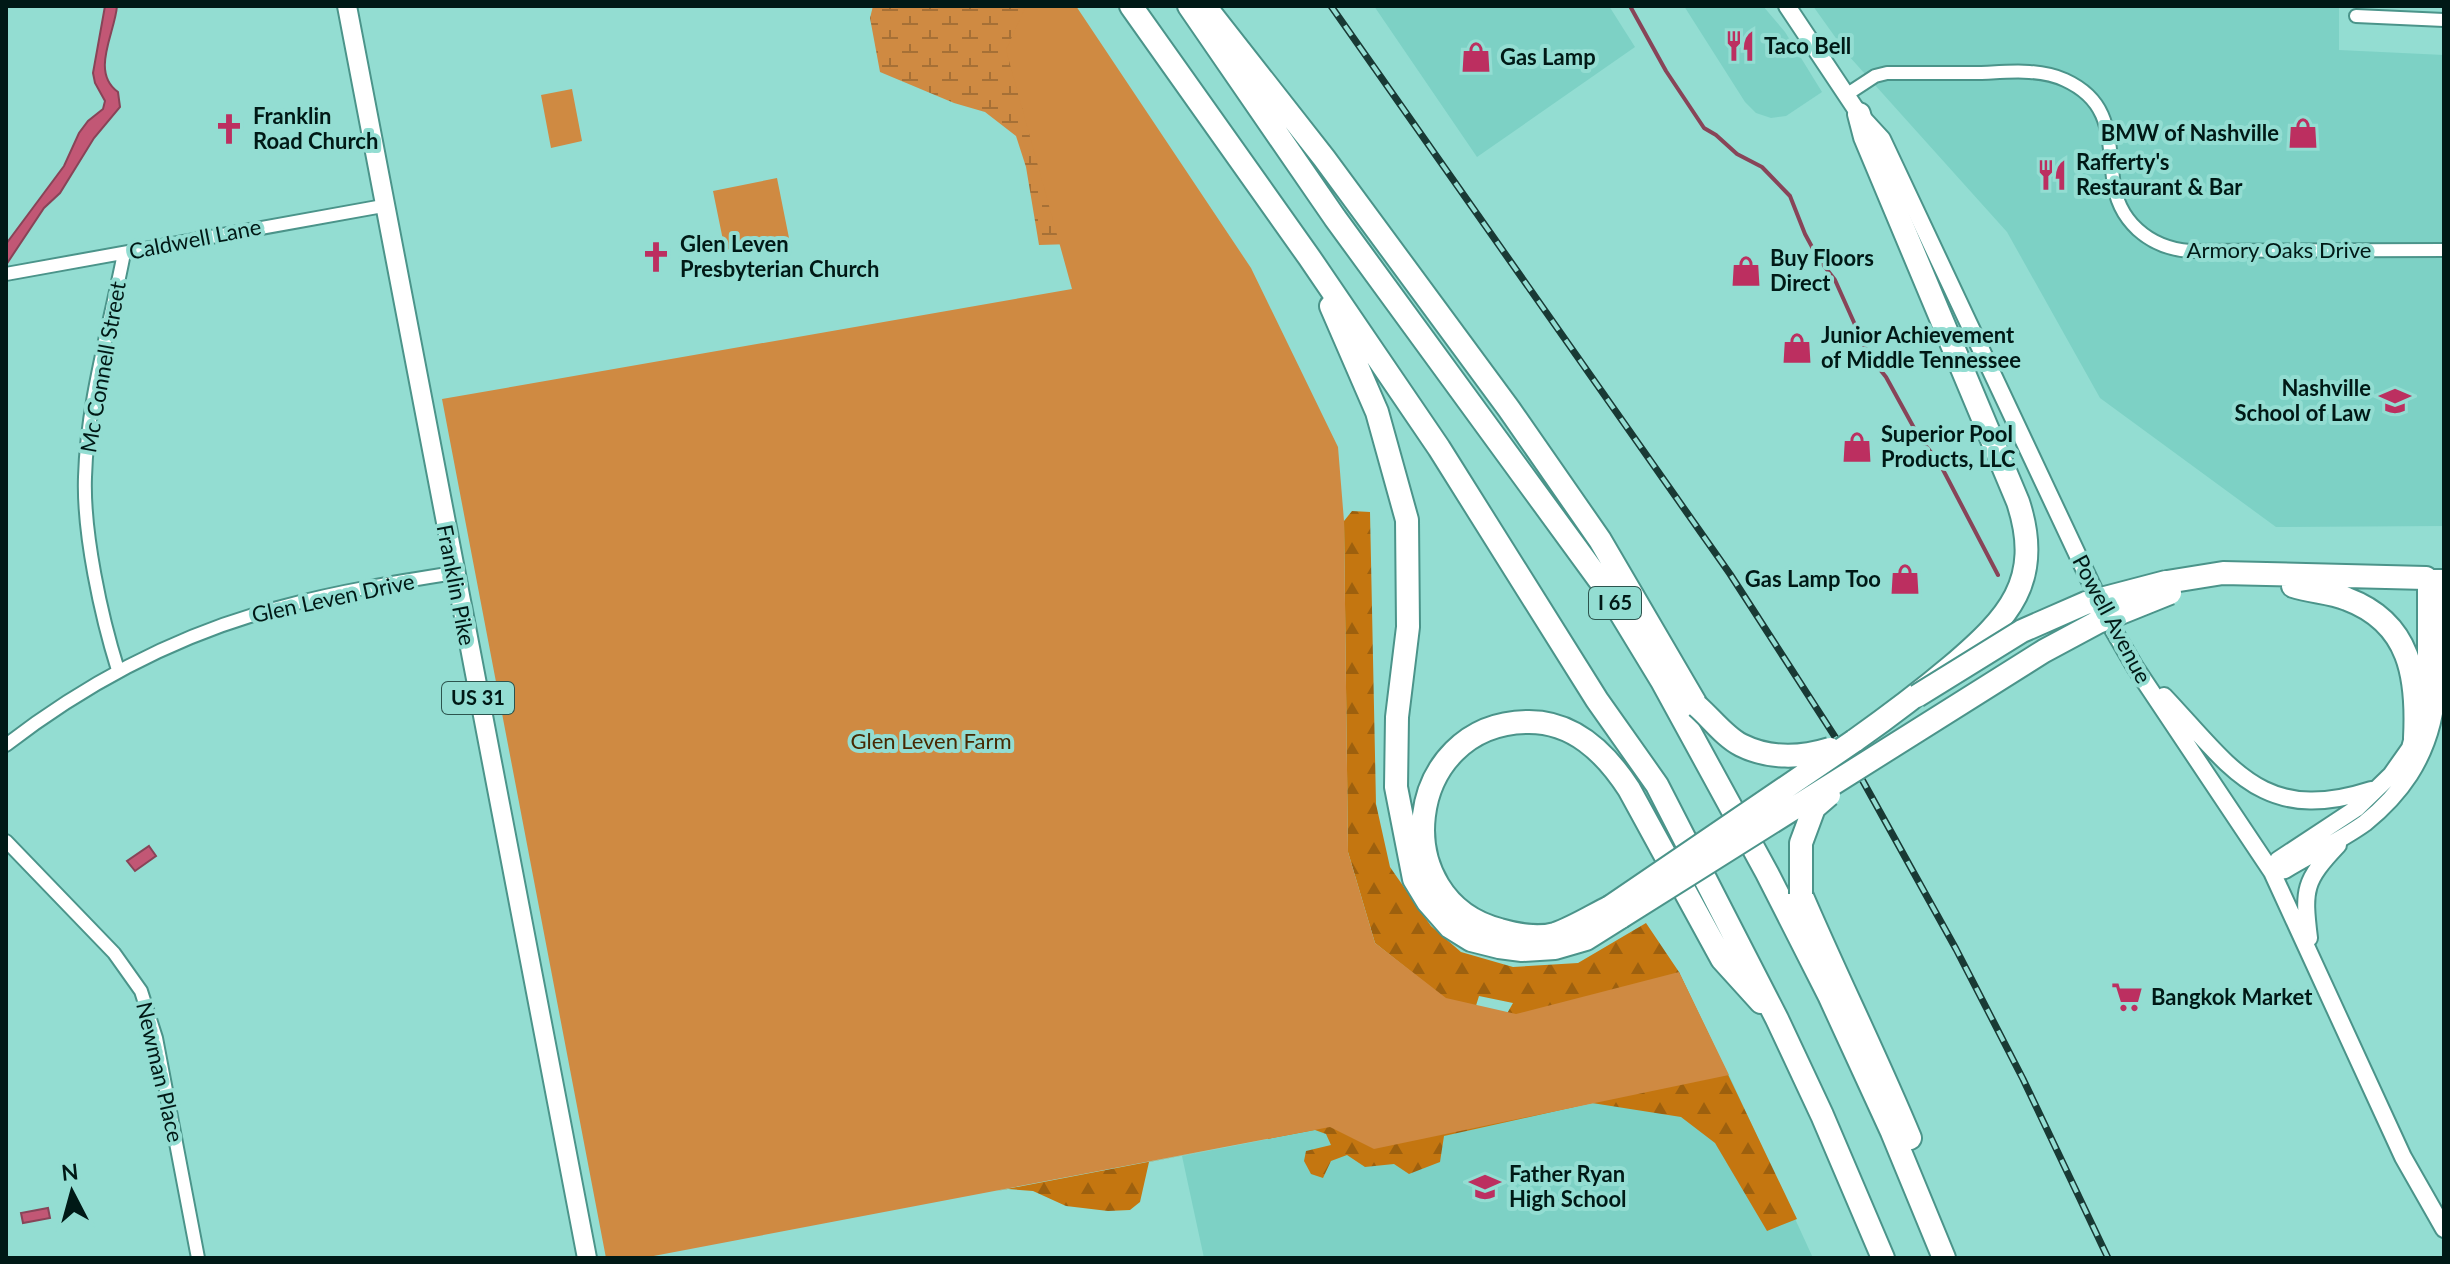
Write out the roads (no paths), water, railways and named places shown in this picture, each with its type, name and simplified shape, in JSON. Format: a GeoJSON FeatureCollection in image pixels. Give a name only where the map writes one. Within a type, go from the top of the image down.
{"type":"FeatureCollection","features":[{"type":"Feature","properties":{"kind":"highway"},"geometry":{"type":"LineString","coordinates":[[1131,6],[1309,257],[1439,448],[1597,700],[1657,785],[1777,1019],[1883,1258]]}},
{"type":"Feature","properties":{"kind":"highway","name":"I 65"},"geometry":{"type":"LineString","coordinates":[[1189,6],[1335,218],[1606,589],[1662,681],[1767,873],[1829,995],[1892,1132],[1944,1258]]}},
{"type":"Feature","properties":{"kind":"highway"},"geometry":{"type":"LineString","coordinates":[[1205,6],[1333,170],[1509,409],[1600,540],[1697,706],[1739,744],[1768,755],[1807,756],[1854,741]]}},
{"type":"Feature","properties":{"kind":"highway"},"geometry":{"type":"LineString","coordinates":[[1859,114],[1865,137],[2018,502],[2026,532],[2027,552],[2019,591],[2003,618],[1917,696]]}},
{"type":"Feature","properties":{"kind":"highway"},"geometry":{"type":"LineString","coordinates":[[1309,257],[1377,412],[1407,520],[1408,627],[1397,717],[1396,787],[1414,879],[1428,902],[1450,927],[1471,940],[1522,950],[1555,948],[1586,939],[1615,912],[1917,696],[2022,631],[2086,603],[2223,573],[2436,578]]}},
{"type":"Feature","properties":{"kind":"highway"},"geometry":{"type":"LineString","coordinates":[[1777,1019],[1722,959],[1629,789],[1614,767],[1589,741],[1552,725],[1530,722],[1509,724],[1489,729],[1457,748],[1442,763],[1430,783],[1425,807],[1424,830],[1432,879],[1447,900],[1479,925],[1524,936],[1554,934],[1615,912],[1867,763],[2044,651],[2168,587],[2293,586],[2436,578]]}},
{"type":"Feature","properties":{"kind":"highway"},"geometry":{"type":"LineString","coordinates":[[2293,586],[2349,599],[2376,615],[2390,629],[2407,655],[2413,675],[2415,738]]}},
{"type":"Feature","properties":{"kind":"highway"},"geometry":{"type":"LineString","coordinates":[[1867,763],[1814,808],[1801,843],[1801,894],[1881,1067],[1959,1258]]}},
{"type":"Feature","properties":{"kind":"main road","name":"Franklin Pike"},"geometry":{"type":"LineString","coordinates":[[347,6],[587,1258]]}},
{"type":"Feature","properties":{"kind":"main road","name":"Powell Avenue"},"geometry":{"type":"LineString","coordinates":[[1787,6],[1859,114],[1882,139],[2111,626],[2272,872],[2403,1157],[2444,1229]]}},
{"type":"Feature","properties":{"kind":"main road"},"geometry":{"type":"LineString","coordinates":[[2272,872],[2285,870],[2348,834],[2379,811],[2402,788],[2429,748],[2440,700],[2442,633],[2436,578]]}},
{"type":"Feature","properties":{"kind":"main road"},"geometry":{"type":"LineString","coordinates":[[2272,872],[2278,860],[2357,808],[2399,766],[2415,738],[2426,690],[2436,578]]}},
{"type":"Feature","properties":{"kind":"main road"},"geometry":{"type":"LineString","coordinates":[[2135,667],[2237,773],[2262,791],[2312,802],[2375,789]]}},
{"type":"Feature","properties":{"kind":"main road"},"geometry":{"type":"LineString","coordinates":[[2311,956],[2304,901],[2313,872],[2348,834]]}},
{"type":"Feature","properties":{"kind":"street"},"geometry":{"type":"LineString","coordinates":[[2356,16],[2444,20]]}},
{"type":"Feature","properties":{"kind":"street","name":"Armory Oaks Drive"},"geometry":{"type":"LineString","coordinates":[[1846,95],[1875,76],[1887,73],[2047,74],[2077,87],[2100,111],[2109,131],[2117,200],[2136,229],[2158,244],[2190,251],[2444,250]]}},
{"type":"Feature","properties":{"kind":"street","name":"Caldwell Lane"},"geometry":{"type":"LineString","coordinates":[[6,274],[383,206]]}},
{"type":"Feature","properties":{"kind":"street","name":"Mc Connell Street"},"geometry":{"type":"LineString","coordinates":[[118,670],[98,588],[86,511],[85,478],[90,427],[124,253]]}},
{"type":"Feature","properties":{"kind":"street","name":"Glen Leven Drive"},"geometry":{"type":"LineString","coordinates":[[6,745],[44,716],[118,670],[212,629],[281,606],[454,573]]}},
{"type":"Feature","properties":{"kind":"street","name":"Newman Place"},"geometry":{"type":"LineString","coordinates":[[6,841],[114,953],[141,991],[156,1038],[198,1258]]}},
{"type":"Feature","properties":{"kind":"waterway"},"geometry":{"type":"LineString","coordinates":[[1630,6],[1666,71],[1704,128],[1737,154],[1762,167],[1790,196],[1805,234],[1835,280],[1869,356],[1886,377],[1919,437],[1940,464],[1998,575]]}},
{"type":"Feature","properties":{"kind":"railway"},"geometry":{"type":"LineString","coordinates":[[1331,6],[1730,574],[1859,774],[1956,949],[2023,1079],[2108,1258]]}},
{"type":"Feature","properties":{"kind":"place","name":"Taco Bell"},"geometry":{"type":"Point","coordinates":[1740,46]}},
{"type":"Feature","properties":{"kind":"place","name":"Gas Lamp"},"geometry":{"type":"Point","coordinates":[1476,57]}},
{"type":"Feature","properties":{"kind":"place","name":"Franklin Road Church"},"geometry":{"type":"Point","coordinates":[229,129]}},
{"type":"Feature","properties":{"kind":"place","name":"BMW of Nashville"},"geometry":{"type":"Point","coordinates":[2303,133]}},
{"type":"Feature","properties":{"kind":"place","name":"Rafferty's Restaurant & Bar"},"geometry":{"type":"Point","coordinates":[2052,175]}},
{"type":"Feature","properties":{"kind":"place","name":"Glen Leven Presbyterian Church"},"geometry":{"type":"Point","coordinates":[656,257]}},
{"type":"Feature","properties":{"kind":"place","name":"Buy Floors Direct"},"geometry":{"type":"Point","coordinates":[1746,271]}},
{"type":"Feature","properties":{"kind":"place","name":"Junior Achievement of Middle Tennessee"},"geometry":{"type":"Point","coordinates":[1797,348]}},
{"type":"Feature","properties":{"kind":"place","name":"Nashville School of Law"},"geometry":{"type":"Point","coordinates":[2395,401]}},
{"type":"Feature","properties":{"kind":"place","name":"Superior Pool Products, LLC"},"geometry":{"type":"Point","coordinates":[1857,447]}},
{"type":"Feature","properties":{"kind":"place","name":"Gas Lamp Too"},"geometry":{"type":"Point","coordinates":[1905,579]}},
{"type":"Feature","properties":{"kind":"place","name":"Bangkok Market"},"geometry":{"type":"Point","coordinates":[2127,997]}},
{"type":"Feature","properties":{"kind":"place","name":"Father Ryan High School"},"geometry":{"type":"Point","coordinates":[1485,1187]}},
{"type":"Feature","properties":{"kind":"park label","name":"Glen Leven Farm"},"geometry":{"type":"Point","coordinates":[931,741]}}]}
